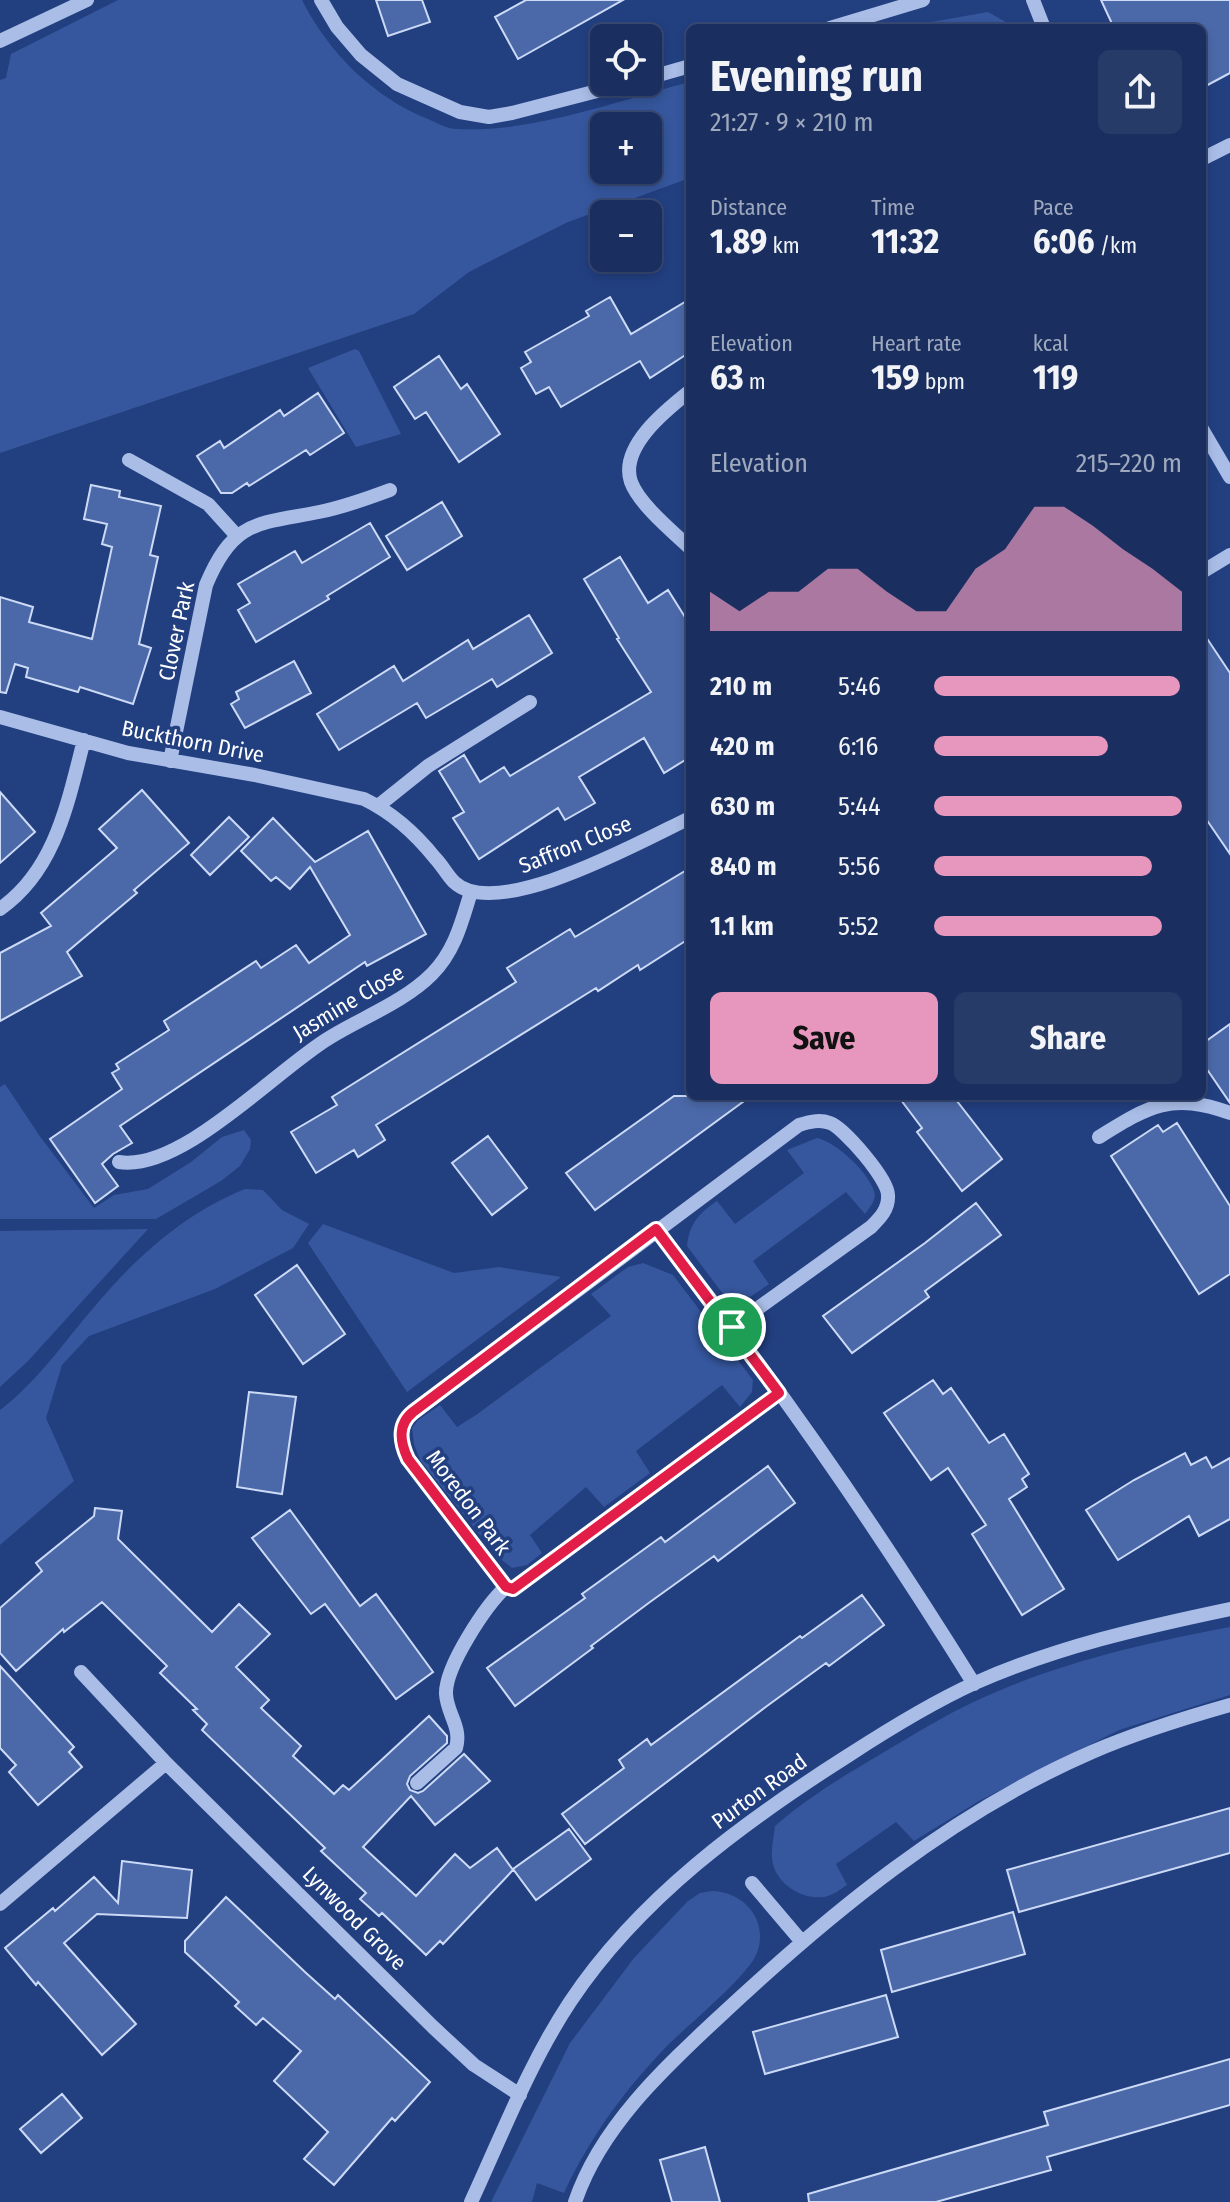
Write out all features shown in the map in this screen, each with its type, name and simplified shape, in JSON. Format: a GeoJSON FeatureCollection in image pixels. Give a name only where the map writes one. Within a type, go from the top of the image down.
{"type":"FeatureCollection","features":[{"type":"Feature","properties":{"kind":"street"},"geometry":{"type":"LineString","coordinates":[[0,41],[87,0]]}},
{"type":"Feature","properties":{"kind":"street"},"geometry":{"type":"LineString","coordinates":[[321,0],[337,27],[361,55],[397,84],[460,112],[489,117],[590,93]]}},
{"type":"Feature","properties":{"kind":"street"},"geometry":{"type":"LineString","coordinates":[[843,24],[923,0]]}},
{"type":"Feature","properties":{"kind":"street"},"geometry":{"type":"LineString","coordinates":[[1033,0],[1042,24]]}},
{"type":"Feature","properties":{"kind":"street"},"geometry":{"type":"LineString","coordinates":[[662,74],[686,67]]}},
{"type":"Feature","properties":{"kind":"street"},"geometry":{"type":"LineString","coordinates":[[1206,157],[1230,145]]}},
{"type":"Feature","properties":{"kind":"street"},"geometry":{"type":"LineString","coordinates":[[686,395],[647,432],[634,451],[630,481],[639,496],[686,544]]}},
{"type":"Feature","properties":{"kind":"street"},"geometry":{"type":"LineString","coordinates":[[1206,436],[1230,477]]}},
{"type":"Feature","properties":{"kind":"street"},"geometry":{"type":"LineString","coordinates":[[129,460],[208,504],[237,536],[256,524],[349,506],[390,490]]}},
{"type":"Feature","properties":{"kind":"street","name":"Clover Park"},"geometry":{"type":"LineString","coordinates":[[170,761],[206,585],[218,557],[237,536]]}},
{"type":"Feature","properties":{"kind":"street"},"geometry":{"type":"LineString","coordinates":[[1206,570],[1230,555]]}},
{"type":"Feature","properties":{"kind":"street"},"geometry":{"type":"LineString","coordinates":[[378,806],[428,766],[530,702]]}},
{"type":"Feature","properties":{"kind":"street","name":"Buckthorn Drive"},"geometry":{"type":"LineString","coordinates":[[0,717],[170,761],[348,794],[378,806],[413,831],[454,882],[471,892]]}},
{"type":"Feature","properties":{"kind":"street"},"geometry":{"type":"LineString","coordinates":[[0,909],[25,886],[60,830],[84,740]]}},
{"type":"Feature","properties":{"kind":"street","name":"Saffron Close"},"geometry":{"type":"LineString","coordinates":[[471,892],[512,892],[543,884],[686,820]]}},
{"type":"Feature","properties":{"kind":"street","name":"Jasmine Close"},"geometry":{"type":"LineString","coordinates":[[119,1162],[142,1163],[188,1143],[254,1096],[293,1062],[408,992],[435,971],[458,935],[471,892]]}},
{"type":"Feature","properties":{"kind":"street"},"geometry":{"type":"LineString","coordinates":[[1099,1137],[1156,1105],[1193,1103],[1230,1113]]}},
{"type":"Feature","properties":{"kind":"street","name":"Moredon Park"},"geometry":{"type":"LineString","coordinates":[[732,1327],[871,1227],[886,1210],[889,1192],[881,1178],[840,1128],[827,1121],[799,1125],[413,1412],[402,1428],[401,1444],[408,1459],[506,1587],[513,1589],[779,1393]]}},
{"type":"Feature","properties":{"kind":"street"},"geometry":{"type":"LineString","coordinates":[[656,1229],[732,1327],[900,1565],[974,1684]]}},
{"type":"Feature","properties":{"kind":"street"},"geometry":{"type":"LineString","coordinates":[[417,1783],[456,1748],[458,1729],[449,1707],[447,1681],[481,1614],[506,1587]]}},
{"type":"Feature","properties":{"kind":"street","name":"Purton Road"},"geometry":{"type":"LineString","coordinates":[[471,2202],[547,2040],[583,1984],[619,1940],[687,1872],[809,1780],[889,1730],[974,1684],[1029,1661],[1108,1637],[1230,1609]]}},
{"type":"Feature","properties":{"kind":"street","name":"Lynwood Grove"},"geometry":{"type":"LineString","coordinates":[[81,1672],[166,1763],[474,2065],[520,2095]]}},
{"type":"Feature","properties":{"kind":"street"},"geometry":{"type":"LineString","coordinates":[[575,2202],[596,2153],[672,2062],[802,1942],[916,1853],[970,1817],[1092,1752],[1230,1705]]}},
{"type":"Feature","properties":{"kind":"street"},"geometry":{"type":"LineString","coordinates":[[0,1904],[166,1763]]}},
{"type":"Feature","properties":{"kind":"street"},"geometry":{"type":"LineString","coordinates":[[752,1883],[802,1942]]}},
{"type":"Feature","properties":{"kind":"shaded area"},"geometry":{"type":"Polygon","coordinates":[[[118,0],[302,0],[325,38],[371,86],[408,110],[450,128],[486,129],[544,121],[640,96],[662,96],[662,90],[686,83],[686,179],[629,200],[590,200],[590,214],[469,272],[414,314],[0,453],[0,80],[6,78],[11,54],[118,0]]]}},
{"type":"Feature","properties":{"kind":"shaded area"},"geometry":{"type":"Polygon","coordinates":[[[988,12],[1007,24],[920,24],[988,12]]]}},
{"type":"Feature","properties":{"kind":"shaded area"},"geometry":{"type":"Polygon","coordinates":[[[355,349],[359,351],[401,434],[356,447],[308,368],[355,349]]]}},
{"type":"Feature","properties":{"kind":"shaded area"},"geometry":{"type":"Polygon","coordinates":[[[5,1084],[94,1208],[114,1195],[148,1189],[191,1162],[222,1137],[244,1130],[251,1140],[250,1149],[240,1166],[221,1181],[156,1219],[0,1219],[0,1087],[5,1084]]]}},
{"type":"Feature","properties":{"kind":"shaded area"},"geometry":{"type":"Polygon","coordinates":[[[817,1138],[833,1145],[858,1167],[871,1183],[875,1197],[872,1203],[865,1214],[846,1192],[753,1261],[769,1284],[740,1304],[726,1298],[687,1246],[693,1225],[717,1201],[735,1224],[804,1173],[787,1150],[817,1138]]]}},
{"type":"Feature","properties":{"kind":"shaded area"},"geometry":{"type":"Polygon","coordinates":[[[245,1189],[263,1190],[282,1210],[309,1224],[293,1248],[215,1289],[89,1336],[62,1365],[46,1418],[74,1481],[0,1545],[0,1410],[39,1374],[111,1288],[145,1254],[202,1211],[245,1189]]]}},
{"type":"Feature","properties":{"kind":"shaded area"},"geometry":{"type":"Polygon","coordinates":[[[323,1224],[454,1273],[499,1267],[561,1277],[407,1392],[308,1243],[323,1224]]]}},
{"type":"Feature","properties":{"kind":"shaded area"},"geometry":{"type":"Polygon","coordinates":[[[148,1229],[28,1361],[0,1387],[0,1231],[148,1229]]]}},
{"type":"Feature","properties":{"kind":"shaded area"},"geometry":{"type":"Polygon","coordinates":[[[643,1263],[673,1275],[753,1380],[752,1392],[740,1407],[722,1385],[636,1451],[650,1473],[604,1507],[586,1487],[530,1535],[542,1553],[527,1565],[512,1568],[498,1557],[420,1460],[412,1428],[440,1405],[457,1427],[476,1415],[611,1316],[591,1294],[628,1267],[643,1263]]]}},
{"type":"Feature","properties":{"kind":"shaded area"},"geometry":{"type":"Polygon","coordinates":[[[1230,1627],[1230,1695],[1119,1730],[979,1801],[914,1841],[896,1822],[836,1864],[847,1885],[830,1895],[815,1897],[798,1893],[778,1875],[772,1858],[775,1826],[826,1787],[941,1719],[1008,1687],[1070,1665],[1134,1647],[1230,1627]]]}},
{"type":"Feature","properties":{"kind":"shaded area"},"geometry":{"type":"Polygon","coordinates":[[[712,1891],[734,1896],[751,1910],[756,1919],[760,1941],[751,1963],[637,2079],[597,2133],[564,2193],[537,2183],[532,2202],[491,2202],[570,2043],[634,1958],[688,1901],[700,1893],[712,1891]]]}},
{"type":"Feature","properties":{"kind":"building"},"geometry":{"type":"Polygon","coordinates":[[[376,0],[422,0],[430,22],[388,36],[376,0]]]}},
{"type":"Feature","properties":{"kind":"building"},"geometry":{"type":"Polygon","coordinates":[[[526,0],[623,0],[518,59],[495,17],[526,0]]]}},
{"type":"Feature","properties":{"kind":"building"},"geometry":{"type":"Polygon","coordinates":[[[1101,0],[1230,0],[1230,73],[1206,86],[1206,24],[1112,24],[1101,0]]]}},
{"type":"Feature","properties":{"kind":"building"},"geometry":{"type":"Polygon","coordinates":[[[610,297],[631,334],[686,301],[686,355],[650,378],[640,361],[561,407],[549,387],[536,394],[521,368],[531,362],[525,352],[589,316],[586,311],[610,297]]]}},
{"type":"Feature","properties":{"kind":"building"},"geometry":{"type":"Polygon","coordinates":[[[439,356],[461,389],[467,384],[500,434],[459,462],[426,412],[415,419],[394,387],[439,356]]]}},
{"type":"Feature","properties":{"kind":"building"},"geometry":{"type":"Polygon","coordinates":[[[318,393],[344,433],[310,455],[306,450],[249,486],[247,483],[232,493],[221,493],[197,456],[220,441],[224,448],[280,410],[284,416],[318,393]]]}},
{"type":"Feature","properties":{"kind":"building"},"geometry":{"type":"Polygon","coordinates":[[[91,485],[120,491],[119,497],[161,506],[150,555],[158,557],[139,644],[151,648],[133,704],[80,687],[78,692],[26,677],[28,668],[15,664],[6,693],[0,692],[0,597],[33,607],[29,622],[92,639],[112,547],[102,544],[107,524],[84,519],[91,485]]]}},
{"type":"Feature","properties":{"kind":"building"},"geometry":{"type":"Polygon","coordinates":[[[442,502],[462,536],[407,570],[386,536],[442,502]]]}},
{"type":"Feature","properties":{"kind":"building"},"geometry":{"type":"Polygon","coordinates":[[[370,523],[390,557],[327,596],[329,599],[256,642],[238,610],[250,603],[238,584],[295,551],[302,563],[370,523]]]}},
{"type":"Feature","properties":{"kind":"building"},"geometry":{"type":"Polygon","coordinates":[[[620,557],[648,603],[668,590],[686,619],[686,759],[664,773],[644,738],[579,777],[595,803],[565,820],[558,808],[479,859],[453,818],[464,812],[439,771],[464,755],[480,782],[504,767],[510,776],[651,692],[584,579],[620,557]]]}},
{"type":"Feature","properties":{"kind":"building"},"geometry":{"type":"Polygon","coordinates":[[[529,615],[552,653],[497,687],[492,679],[426,718],[417,703],[339,750],[317,714],[394,666],[403,681],[468,640],[473,649],[529,615]]]}},
{"type":"Feature","properties":{"kind":"building"},"geometry":{"type":"Polygon","coordinates":[[[1206,637],[1230,673],[1230,854],[1206,819],[1206,637]]]}},
{"type":"Feature","properties":{"kind":"building"},"geometry":{"type":"Polygon","coordinates":[[[294,661],[311,693],[245,728],[231,704],[239,699],[236,692],[294,661]]]}},
{"type":"Feature","properties":{"kind":"building"},"geometry":{"type":"Polygon","coordinates":[[[142,790],[189,843],[134,890],[137,893],[67,952],[82,976],[0,1021],[0,953],[51,926],[41,913],[117,848],[99,829],[142,790]]]}},
{"type":"Feature","properties":{"kind":"building"},"geometry":{"type":"Polygon","coordinates":[[[0,792],[35,832],[0,863],[0,792]]]}},
{"type":"Feature","properties":{"kind":"building"},"geometry":{"type":"Polygon","coordinates":[[[229,817],[249,837],[210,875],[191,855],[229,817]]]}},
{"type":"Feature","properties":{"kind":"building"},"geometry":{"type":"Polygon","coordinates":[[[273,818],[315,862],[368,831],[426,934],[367,966],[365,962],[120,1126],[132,1143],[102,1164],[118,1186],[95,1203],[50,1139],[122,1089],[112,1073],[119,1069],[116,1064],[169,1030],[164,1021],[256,961],[261,968],[296,945],[309,963],[350,935],[310,867],[290,889],[276,877],[271,881],[241,851],[273,818]]]}},
{"type":"Feature","properties":{"kind":"building"},"geometry":{"type":"Polygon","coordinates":[[[686,870],[686,941],[640,970],[638,965],[598,991],[596,988],[376,1125],[385,1140],[358,1157],[354,1150],[316,1173],[291,1132],[337,1105],[332,1097],[516,982],[507,968],[570,929],[575,937],[686,870]]]}},
{"type":"Feature","properties":{"kind":"building"},"geometry":{"type":"Polygon","coordinates":[[[1230,1024],[1230,1103],[1206,1068],[1206,1041],[1230,1024]]]}},
{"type":"Feature","properties":{"kind":"building"},"geometry":{"type":"Polygon","coordinates":[[[674,1096],[686,1096],[686,1100],[746,1100],[595,1210],[566,1173],[674,1096]]]}},
{"type":"Feature","properties":{"kind":"building"},"geometry":{"type":"Polygon","coordinates":[[[901,1100],[956,1100],[1002,1159],[962,1191],[917,1132],[922,1128],[901,1100]]]}},
{"type":"Feature","properties":{"kind":"building"},"geometry":{"type":"Polygon","coordinates":[[[1177,1123],[1230,1206],[1230,1274],[1199,1294],[1111,1156],[1158,1125],[1163,1132],[1177,1123]]]}},
{"type":"Feature","properties":{"kind":"building"},"geometry":{"type":"Polygon","coordinates":[[[488,1136],[527,1188],[492,1215],[452,1163],[488,1136]]]}},
{"type":"Feature","properties":{"kind":"building"},"geometry":{"type":"Polygon","coordinates":[[[976,1203],[1001,1235],[925,1291],[929,1297],[852,1353],[823,1316],[976,1203]]]}},
{"type":"Feature","properties":{"kind":"building"},"geometry":{"type":"Polygon","coordinates":[[[297,1265],[345,1334],[303,1364],[255,1295],[297,1265]]]}},
{"type":"Feature","properties":{"kind":"building"},"geometry":{"type":"Polygon","coordinates":[[[933,1380],[943,1394],[951,1388],[989,1443],[1004,1434],[1029,1474],[1022,1479],[1027,1487],[1009,1499],[1064,1589],[1022,1615],[972,1534],[986,1525],[948,1468],[931,1480],[884,1413],[933,1380]]]}},
{"type":"Feature","properties":{"kind":"building"},"geometry":{"type":"Polygon","coordinates":[[[249,1392],[296,1397],[282,1494],[237,1487],[249,1392]]]}},
{"type":"Feature","properties":{"kind":"building"},"geometry":{"type":"Polygon","coordinates":[[[1185,1453],[1191,1465],[1206,1457],[1212,1468],[1230,1458],[1230,1519],[1199,1536],[1189,1516],[1118,1560],[1086,1510],[1185,1453]]]}},
{"type":"Feature","properties":{"kind":"building"},"geometry":{"type":"Polygon","coordinates":[[[768,1466],[795,1503],[718,1561],[714,1556],[650,1602],[515,1706],[487,1668],[585,1598],[582,1594],[661,1537],[665,1542],[768,1466]]]}},
{"type":"Feature","properties":{"kind":"building"},"geometry":{"type":"Polygon","coordinates":[[[95,1508],[122,1511],[118,1539],[212,1632],[239,1604],[270,1634],[236,1667],[269,1700],[261,1708],[301,1746],[293,1756],[334,1794],[343,1785],[349,1790],[429,1716],[447,1736],[447,1743],[410,1776],[407,1784],[410,1790],[423,1791],[464,1754],[490,1781],[435,1825],[411,1796],[363,1847],[416,1896],[455,1854],[470,1868],[497,1848],[513,1870],[443,1944],[440,1941],[426,1955],[382,1913],[379,1916],[360,1899],[366,1893],[321,1851],[325,1848],[202,1730],[207,1724],[193,1710],[197,1709],[160,1673],[167,1666],[102,1602],[64,1632],[63,1629],[16,1671],[0,1653],[0,1608],[42,1571],[36,1563],[94,1516],[95,1508]]]}},
{"type":"Feature","properties":{"kind":"building"},"geometry":{"type":"Polygon","coordinates":[[[290,1510],[360,1606],[376,1594],[433,1672],[396,1699],[325,1604],[311,1614],[252,1538],[290,1510]]]}},
{"type":"Feature","properties":{"kind":"building"},"geometry":{"type":"Polygon","coordinates":[[[862,1595],[884,1625],[829,1666],[826,1663],[767,1706],[585,1844],[562,1814],[624,1768],[619,1760],[647,1739],[651,1745],[800,1636],[802,1638],[862,1595]]]}},
{"type":"Feature","properties":{"kind":"building"},"geometry":{"type":"Polygon","coordinates":[[[0,1666],[74,1747],[69,1752],[82,1767],[38,1805],[9,1772],[16,1765],[0,1748],[0,1666]]]}},
{"type":"Feature","properties":{"kind":"building"},"geometry":{"type":"Polygon","coordinates":[[[1230,1808],[1230,1853],[1019,1912],[1007,1870],[1230,1808]]]}},
{"type":"Feature","properties":{"kind":"building"},"geometry":{"type":"Polygon","coordinates":[[[569,1829],[591,1859],[536,1900],[513,1869],[569,1829]]]}},
{"type":"Feature","properties":{"kind":"building"},"geometry":{"type":"Polygon","coordinates":[[[122,1861],[192,1870],[187,1918],[97,1914],[64,1943],[136,2024],[102,2055],[5,1948],[94,1877],[118,1903],[122,1861]]]}},
{"type":"Feature","properties":{"kind":"building"},"geometry":{"type":"Polygon","coordinates":[[[226,1897],[335,1999],[338,1995],[430,2082],[395,2121],[392,2118],[334,2185],[304,2159],[328,2132],[274,2081],[301,2051],[263,2018],[256,2025],[235,2006],[239,2002],[185,1952],[185,1941],[226,1897]]]}},
{"type":"Feature","properties":{"kind":"building"},"geometry":{"type":"Polygon","coordinates":[[[1013,1912],[1025,1954],[892,1992],[881,1950],[1013,1912]]]}},
{"type":"Feature","properties":{"kind":"building"},"geometry":{"type":"Polygon","coordinates":[[[886,1995],[898,2037],[765,2074],[753,2032],[886,1995]]]}},
{"type":"Feature","properties":{"kind":"building"},"geometry":{"type":"Polygon","coordinates":[[[1230,2059],[1230,2105],[1047,2157],[1051,2170],[936,2202],[809,2202],[808,2194],[1048,2125],[1044,2112],[1230,2059]]]}},
{"type":"Feature","properties":{"kind":"building"},"geometry":{"type":"Polygon","coordinates":[[[62,2094],[82,2118],[41,2153],[20,2129],[62,2094]]]}},
{"type":"Feature","properties":{"kind":"building"},"geometry":{"type":"Polygon","coordinates":[[[705,2147],[720,2202],[672,2202],[660,2160],[705,2147]]]}},
{"type":"Feature","properties":{"kind":"route"},"geometry":{"type":"LineString","coordinates":[[656,1229],[732,1327],[779,1393],[513,1589],[506,1587],[408,1459],[401,1444],[402,1428],[413,1412],[656,1229]]}}]}
